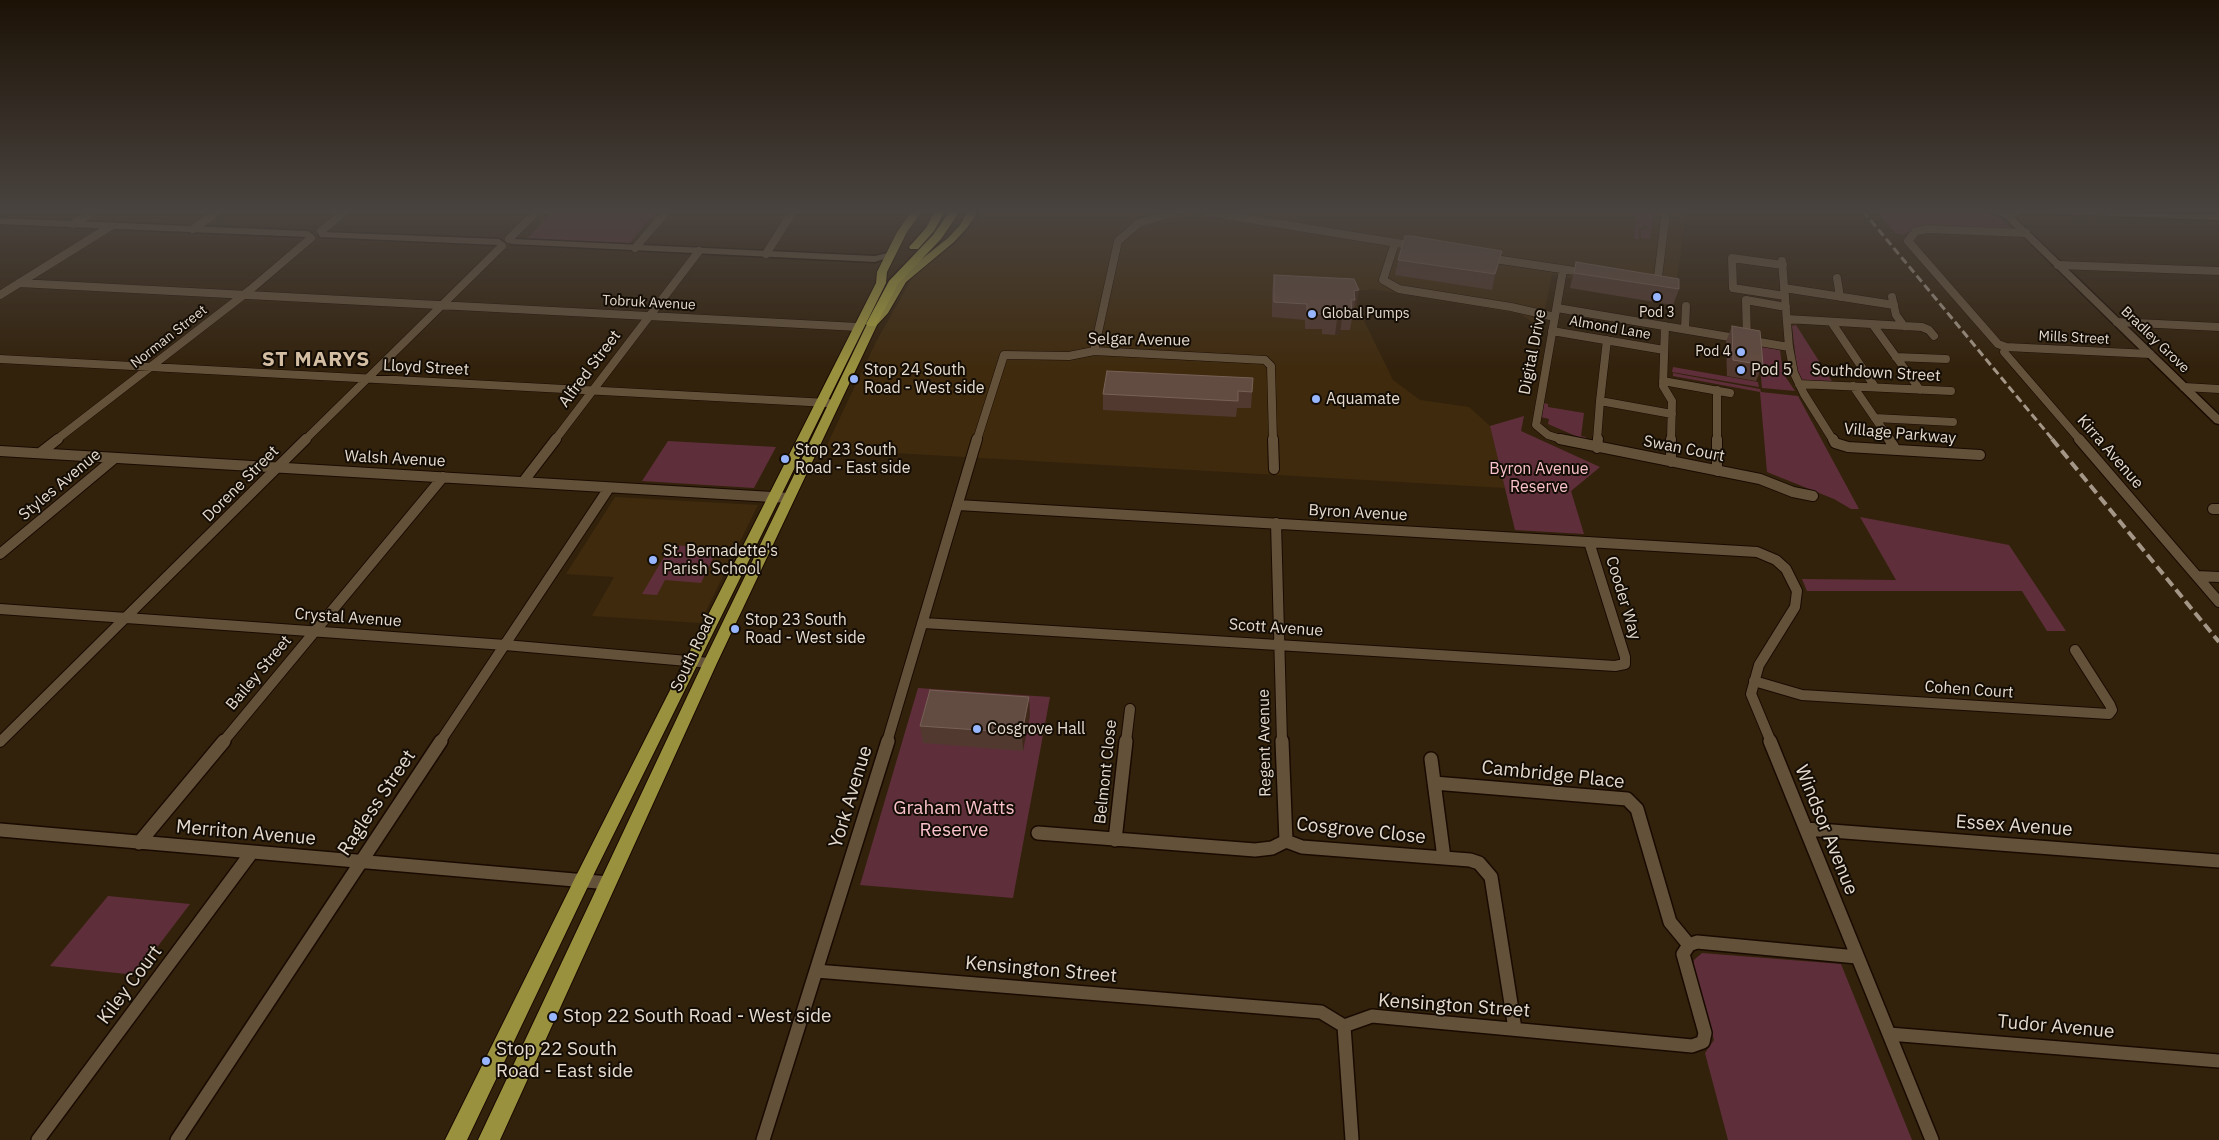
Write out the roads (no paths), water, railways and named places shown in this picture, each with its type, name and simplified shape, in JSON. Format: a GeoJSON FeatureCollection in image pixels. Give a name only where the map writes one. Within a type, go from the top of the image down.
{"type":"FeatureCollection","features":[{"type":"Feature","properties":{"kind":"highway"},"geometry":{"type":"LineString","coordinates":[[881,282],[898,264]]}},
{"type":"Feature","properties":{"kind":"highway"},"geometry":{"type":"LineString","coordinates":[[872,324],[893,283],[911,264]]}},
{"type":"Feature","properties":{"kind":"highway","name":"South Road"},"geometry":{"type":"LineString","coordinates":[[489,1140],[710,663],[872,324],[883,313],[902,280],[921,264]]}},
{"type":"Feature","properties":{"kind":"highway","name":"South Road"},"geometry":{"type":"LineString","coordinates":[[456,1140],[582,881],[881,282],[885,266]]}},
{"type":"Feature","properties":{"kind":"street"},"geometry":{"type":"LineString","coordinates":[[0,295],[49,264]]}},
{"type":"Feature","properties":{"kind":"street","name":"Norman Street"},"geometry":{"type":"LineString","coordinates":[[40,453],[244,294],[278,264]]}},
{"type":"Feature","properties":{"kind":"street","name":"Dorene Street"},"geometry":{"type":"LineString","coordinates":[[0,742],[483,264]]}},
{"type":"Feature","properties":{"kind":"street","name":"Alfred Street"},"geometry":{"type":"LineString","coordinates":[[523,482],[689,264]]}},
{"type":"Feature","properties":{"kind":"street"},"geometry":{"type":"LineString","coordinates":[[1094,351],[1113,264]]}},
{"type":"Feature","properties":{"kind":"street"},"geometry":{"type":"LineString","coordinates":[[1387,264],[1383,275],[1384,280],[1399,289],[1511,307],[1555,317]]}},
{"type":"Feature","properties":{"kind":"street"},"geometry":{"type":"LineString","coordinates":[[1529,264],[1599,275]]}},
{"type":"Feature","properties":{"kind":"street"},"geometry":{"type":"LineString","coordinates":[[1643,282],[1654,281],[1658,277],[1660,264]]}},
{"type":"Feature","properties":{"kind":"street","name":"Village Parkway"},"geometry":{"type":"LineString","coordinates":[[1732,264],[1733,288],[1785,292]]}},
{"type":"Feature","properties":{"kind":"street","name":"Village Parkway"},"geometry":{"type":"LineString","coordinates":[[1783,264],[1789,347],[1799,384],[1834,443],[1848,447],[1980,455]]}},
{"type":"Feature","properties":{"kind":"street","name":"Kirra Avenue"},"geometry":{"type":"LineString","coordinates":[[1929,264],[2002,345],[2004,352],[2219,602]]}},
{"type":"Feature","properties":{"kind":"street"},"geometry":{"type":"LineString","coordinates":[[2058,265],[2219,271]]}},
{"type":"Feature","properties":{"kind":"street","name":"Bradley Grove"},"geometry":{"type":"LineString","coordinates":[[2058,265],[2219,421]]}},
{"type":"Feature","properties":{"kind":"street","name":"Digital Drive"},"geometry":{"type":"LineString","coordinates":[[1548,434],[1536,425],[1535,421],[1563,270]]}},
{"type":"Feature","properties":{"kind":"street"},"geometry":{"type":"LineString","coordinates":[[1838,278],[1840,297]]}},
{"type":"Feature","properties":{"kind":"street","name":"Tobruk Avenue"},"geometry":{"type":"LineString","coordinates":[[19,283],[858,327]]}},
{"type":"Feature","properties":{"kind":"street"},"geometry":{"type":"LineString","coordinates":[[1785,292],[1893,301],[1896,315],[1904,326]]}},
{"type":"Feature","properties":{"kind":"street"},"geometry":{"type":"LineString","coordinates":[[1747,340],[1746,300],[1786,307]]}},
{"type":"Feature","properties":{"kind":"street"},"geometry":{"type":"LineString","coordinates":[[1685,329],[1686,306]]}},
{"type":"Feature","properties":{"kind":"street"},"geometry":{"type":"LineString","coordinates":[[1557,308],[1789,347]]}},
{"type":"Feature","properties":{"kind":"street"},"geometry":{"type":"LineString","coordinates":[[1787,319],[1922,328],[1929,330],[1934,336]]}},
{"type":"Feature","properties":{"kind":"street"},"geometry":{"type":"LineString","coordinates":[[2117,322],[2219,327]]}},
{"type":"Feature","properties":{"kind":"street"},"geometry":{"type":"LineString","coordinates":[[1832,323],[1875,387]]}},
{"type":"Feature","properties":{"kind":"street"},"geometry":{"type":"LineString","coordinates":[[1873,325],[1920,390]]}},
{"type":"Feature","properties":{"kind":"street"},"geometry":{"type":"LineString","coordinates":[[1665,326],[1663,386],[1672,402],[1671,462]]}},
{"type":"Feature","properties":{"kind":"street","name":"Almond Lane"},"geometry":{"type":"LineString","coordinates":[[1552,331],[1664,350]]}},
{"type":"Feature","properties":{"kind":"street"},"geometry":{"type":"LineString","coordinates":[[1597,448],[1607,340]]}},
{"type":"Feature","properties":{"kind":"street","name":"Mills Street"},"geometry":{"type":"LineString","coordinates":[[2002,345],[2150,354]]}},
{"type":"Feature","properties":{"kind":"street","name":"Selgar Avenue"},"geometry":{"type":"LineString","coordinates":[[1004,355],[1069,356],[1094,351],[1259,358],[1271,366],[1274,469]]}},
{"type":"Feature","properties":{"kind":"street","name":"York Avenue"},"geometry":{"type":"LineString","coordinates":[[763,1140],[924,623],[970,463],[1004,355]]}},
{"type":"Feature","properties":{"kind":"street"},"geometry":{"type":"LineString","coordinates":[[1896,357],[1946,359]]}},
{"type":"Feature","properties":{"kind":"street","name":"Lloyd Street"},"geometry":{"type":"LineString","coordinates":[[0,359],[367,380],[834,403]]}},
{"type":"Feature","properties":{"kind":"street"},"geometry":{"type":"LineString","coordinates":[[1663,381],[1730,392]]}},
{"type":"Feature","properties":{"kind":"street","name":"Southdown Street"},"geometry":{"type":"LineString","coordinates":[[1799,384],[1951,391]]}},
{"type":"Feature","properties":{"kind":"street"},"geometry":{"type":"LineString","coordinates":[[1853,386],[1896,450]]}},
{"type":"Feature","properties":{"kind":"street"},"geometry":{"type":"LineString","coordinates":[[2184,387],[2219,389]]}},
{"type":"Feature","properties":{"kind":"street"},"geometry":{"type":"LineString","coordinates":[[1717,390],[1717,471]]}},
{"type":"Feature","properties":{"kind":"street"},"geometry":{"type":"LineString","coordinates":[[1600,401],[1672,414]]}},
{"type":"Feature","properties":{"kind":"street"},"geometry":{"type":"LineString","coordinates":[[1875,418],[1953,422]]}},
{"type":"Feature","properties":{"kind":"street","name":"Swan Court"},"geometry":{"type":"LineString","coordinates":[[1548,434],[1559,440],[1760,479],[1793,492],[1813,496]]}},
{"type":"Feature","properties":{"kind":"street","name":"Walsh Avenue"},"geometry":{"type":"LineString","coordinates":[[0,451],[788,498]]}},
{"type":"Feature","properties":{"kind":"street","name":"Styles Avenue"},"geometry":{"type":"LineString","coordinates":[[0,554],[115,458]]}},
{"type":"Feature","properties":{"kind":"street","name":"Bailey Street"},"geometry":{"type":"LineString","coordinates":[[139,842],[443,477]]}},
{"type":"Feature","properties":{"kind":"street","name":"Ragless Street"},"geometry":{"type":"LineString","coordinates":[[177,1140],[609,488]]}},
{"type":"Feature","properties":{"kind":"street","name":"Byron Avenue"},"geometry":{"type":"LineString","coordinates":[[958,505],[1757,552]]}},
{"type":"Feature","properties":{"kind":"street","name":"Regent Avenue"},"geometry":{"type":"LineString","coordinates":[[1276,524],[1284,834],[1286,841]]}},
{"type":"Feature","properties":{"kind":"street","name":"Cooder Way"},"geometry":{"type":"LineString","coordinates":[[1589,542],[1625,657],[1625,664]]}},
{"type":"Feature","properties":{"kind":"street","name":"Windsor Avenue"},"geometry":{"type":"LineString","coordinates":[[1757,552],[1776,560],[1786,570],[1797,591],[1795,607],[1759,665],[1751,694],[1932,1140]]}},
{"type":"Feature","properties":{"kind":"street"},"geometry":{"type":"LineString","coordinates":[[2197,576],[2219,577]]}},
{"type":"Feature","properties":{"kind":"street","name":"Crystal Avenue"},"geometry":{"type":"LineString","coordinates":[[0,609],[505,645],[710,663]]}},
{"type":"Feature","properties":{"kind":"street","name":"Scott Avenue"},"geometry":{"type":"LineString","coordinates":[[924,623],[1616,666],[1625,664]]}},
{"type":"Feature","properties":{"kind":"street","name":"Cohen Court"},"geometry":{"type":"LineString","coordinates":[[1754,681],[1802,695],[2109,714],[2112,710],[2110,705],[2075,650]]}},
{"type":"Feature","properties":{"kind":"street","name":"Belmont Close"},"geometry":{"type":"LineString","coordinates":[[1115,840],[1130,709]]}},
{"type":"Feature","properties":{"kind":"street"},"geometry":{"type":"LineString","coordinates":[[1431,759],[1444,858]]}},
{"type":"Feature","properties":{"kind":"street","name":"Cambridge Place"},"geometry":{"type":"LineString","coordinates":[[1434,783],[1627,799],[1637,810],[1670,922],[1689,945]]}},
{"type":"Feature","properties":{"kind":"street","name":"Essex Avenue"},"geometry":{"type":"LineString","coordinates":[[1806,829],[2219,861]]}},
{"type":"Feature","properties":{"kind":"street","name":"Merriton Avenue"},"geometry":{"type":"LineString","coordinates":[[0,830],[609,883]]}},
{"type":"Feature","properties":{"kind":"street","name":"Cosgrove Close"},"geometry":{"type":"LineString","coordinates":[[1038,833],[1255,850],[1272,848],[1286,841],[1302,847],[1444,858],[1479,863],[1487,870],[1491,878],[1515,1029]]}},
{"type":"Feature","properties":{"kind":"street","name":"Kiley Court"},"geometry":{"type":"LineString","coordinates":[[38,1140],[252,852]]}},
{"type":"Feature","properties":{"kind":"street"},"geometry":{"type":"LineString","coordinates":[[1689,945],[1697,942],[1857,957]]}},
{"type":"Feature","properties":{"kind":"street","name":"Kensington Street"},"geometry":{"type":"LineString","coordinates":[[816,971],[1322,1012],[1344,1026],[1372,1016],[1692,1046],[1703,1042],[1705,1033],[1683,954],[1689,945]]}},
{"type":"Feature","properties":{"kind":"street"},"geometry":{"type":"LineString","coordinates":[[1344,1026],[1352,1140]]}},
{"type":"Feature","properties":{"kind":"street","name":"Tudor Avenue"},"geometry":{"type":"LineString","coordinates":[[1889,1034],[2219,1060]]}},
{"type":"Feature","properties":{"kind":"railway"},"geometry":{"type":"LineString","coordinates":[[1907,264],[2053,440]]}},
{"type":"Feature","properties":{"kind":"railway"},"geometry":{"type":"LineString","coordinates":[[2052,439],[2219,642]]}},
{"type":"Feature","properties":{"kind":"place","name":"Pod 3"},"geometry":{"type":"Point","coordinates":[1657,297]}},
{"type":"Feature","properties":{"kind":"place","name":"Global Pumps"},"geometry":{"type":"Point","coordinates":[1312,314]}},
{"type":"Feature","properties":{"kind":"place","name":"Pod 4"},"geometry":{"type":"Point","coordinates":[1741,352]}},
{"type":"Feature","properties":{"kind":"place","name":"Pod 5"},"geometry":{"type":"Point","coordinates":[1741,370]}},
{"type":"Feature","properties":{"kind":"place","name":"Stop 24 South Road - West side"},"geometry":{"type":"Point","coordinates":[854,379]}},
{"type":"Feature","properties":{"kind":"place","name":"Aquamate"},"geometry":{"type":"Point","coordinates":[1316,399]}},
{"type":"Feature","properties":{"kind":"place","name":"Stop 23 South Road - East side"},"geometry":{"type":"Point","coordinates":[785,459]}},
{"type":"Feature","properties":{"kind":"place","name":"St. Bernadette's Parish School"},"geometry":{"type":"Point","coordinates":[653,560]}},
{"type":"Feature","properties":{"kind":"place","name":"Stop 23 South Road - West side"},"geometry":{"type":"Point","coordinates":[735,629]}},
{"type":"Feature","properties":{"kind":"place","name":"Cosgrove Hall"},"geometry":{"type":"Point","coordinates":[977,729]}},
{"type":"Feature","properties":{"kind":"place","name":"Stop 22 South Road - West side"},"geometry":{"type":"Point","coordinates":[553,1017]}},
{"type":"Feature","properties":{"kind":"place","name":"Stop 22 South Road - East side"},"geometry":{"type":"Point","coordinates":[486,1061]}},
{"type":"Feature","properties":{"kind":"district","name":"ST MARYS"},"geometry":{"type":"Point","coordinates":[316,360]}},
{"type":"Feature","properties":{"kind":"park label","name":"Byron Avenue Reserve"},"geometry":{"type":"Point","coordinates":[1539,478]}},
{"type":"Feature","properties":{"kind":"park label","name":"Graham Watts Reserve"},"geometry":{"type":"Point","coordinates":[954,820]}}]}
